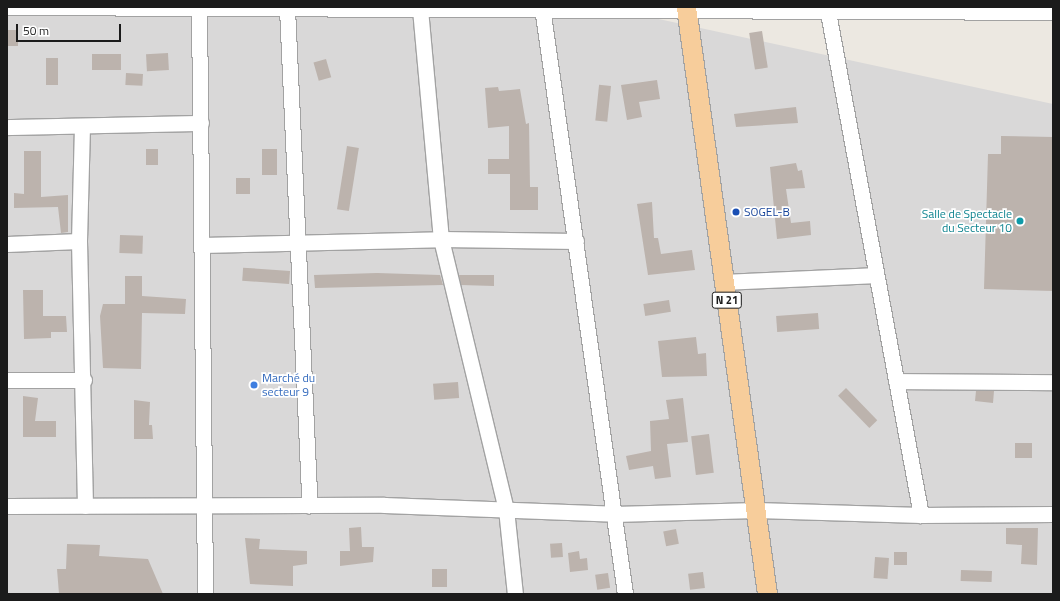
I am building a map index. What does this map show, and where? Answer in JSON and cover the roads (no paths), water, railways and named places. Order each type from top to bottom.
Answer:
[{"type":"main road","name":"N 21","points":[[686,9],[767,594]]},
{"type":"street","points":[[7,7],[827,9],[1053,12]]},
{"type":"street","points":[[199,8],[206,505],[205,594]]},
{"type":"street","points":[[287,8],[310,505]]},
{"type":"street","points":[[542,8],[625,594]]},
{"type":"street","points":[[420,9],[441,239],[506,509],[516,594]]},
{"type":"street","points":[[827,9],[921,515]]},
{"type":"street","points":[[7,127],[201,123]]},
{"type":"street","points":[[82,126],[80,241],[84,380],[85,506]]},
{"type":"street","points":[[202,245],[441,239],[576,241]]},
{"type":"street","points":[[7,244],[80,241]]},
{"type":"street","points":[[724,282],[876,276]]},
{"type":"street","points":[[7,380],[84,380]]},
{"type":"street","points":[[896,381],[1053,382]]},
{"type":"street","points":[[7,506],[310,505],[506,509],[614,514],[756,510],[921,515],[1053,514]]},
{"type":"place","name":"SOGEL-B","points":[[736,212]]},
{"type":"place","name":"Salle de Spectacle du Secteur 10","points":[[1020,221]]},
{"type":"place","name":"Marché du secteur 9","points":[[254,385]]}]
